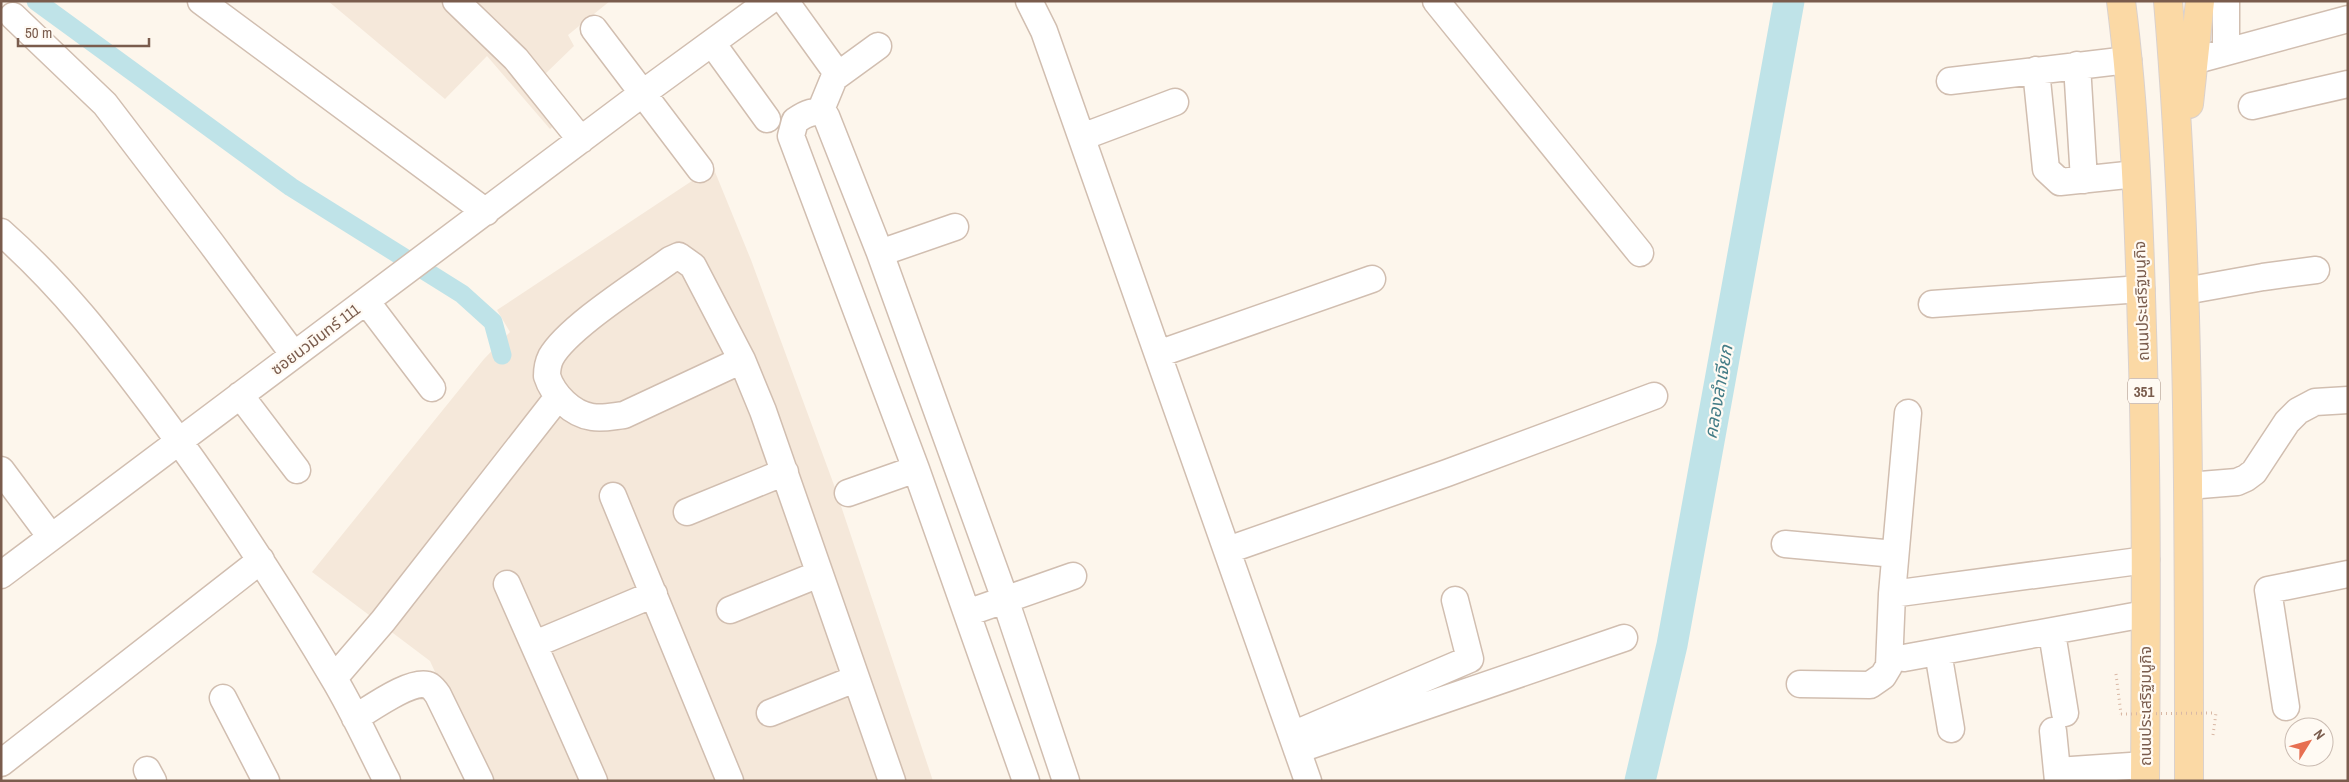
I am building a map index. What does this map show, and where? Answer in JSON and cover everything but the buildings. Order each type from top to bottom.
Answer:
[{"type":"main road","name":"ถนนประเสริฐมนูกิจ","points":[[2121,1],[2128,60],[2136,174],[2141,289],[2146,560],[2145,773]]},
{"type":"main road","points":[[2168,1],[2185,291],[2189,781]]},
{"type":"main road","points":[[2180,185],[2200,1]]},
{"type":"street","points":[[456,1],[516,59],[581,140]]},
{"type":"street","points":[[1028,1],[1044,31],[1308,781]]},
{"type":"street","points":[[1436,1],[1640,253]]},
{"type":"street","points":[[2226,1],[2226,52]]},
{"type":"street","points":[[772,2],[834,69]]},
{"type":"street","name":"ซอยนวมินทร์ 111","points":[[1,575],[643,93],[772,2]]},
{"type":"street","points":[[208,3],[486,212]]},
{"type":"street","points":[[13,16],[105,104],[206,235],[294,355]]},
{"type":"street","points":[[2193,61],[2348,19]]},
{"type":"street","points":[[594,29],[700,169]]},
{"type":"street","points":[[712,43],[767,119]]},
{"type":"street","points":[[820,112],[834,78],[878,46]]},
{"type":"street","points":[[1950,81],[2128,60]]},
{"type":"street","points":[[2077,65],[2084,180]]},
{"type":"street","points":[[2036,70],[2046,169],[2060,182],[2136,174]]},
{"type":"street","points":[[2252,106],[2348,84]]},
{"type":"street","points":[[1082,138],[1175,102]]},
{"type":"street","points":[[1026,781],[916,469],[791,136],[795,121],[802,116],[820,112],[829,121],[880,253],[1006,599],[1066,781]]},
{"type":"street","points":[[880,253],[955,227]]},
{"type":"street","points":[[1,232],[29,256],[71,300],[180,442],[261,560],[334,678],[387,781]]},
{"type":"street","points":[[742,360],[624,415],[590,417],[574,410],[558,397],[547,376],[551,358],[560,346],[595,315],[670,260],[679,256],[693,266],[700,275],[742,360],[785,472],[855,679],[892,781]]},
{"type":"street","points":[[2185,291],[2316,270]]},
{"type":"street","points":[[1158,354],[1372,279]]},
{"type":"street","points":[[1932,304],[2141,289]]},
{"type":"street","points":[[366,301],[432,388]]},
{"type":"street","points":[[240,395],[297,470]]},
{"type":"street","points":[[1228,550],[1654,396]]},
{"type":"street","points":[[334,678],[383,621],[558,397]]},
{"type":"street","points":[[2188,486],[2237,482],[2246,478],[2254,472],[2287,422],[2298,411],[2315,402],[2348,400]]},
{"type":"street","points":[[1800,684],[1870,685],[1883,676],[1889,666],[1892,594],[1908,412]]},
{"type":"street","points":[[848,493],[916,469]]},
{"type":"street","points":[[1,470],[51,537]]},
{"type":"street","points":[[687,512],[785,472]]},
{"type":"street","points":[[613,496],[730,781]]},
{"type":"street","points":[[1785,544],[1895,554]]},
{"type":"street","points":[[1,763],[261,560]]},
{"type":"street","points":[[1892,594],[2146,560]]},
{"type":"street","points":[[730,610],[819,574]]},
{"type":"street","points":[[2286,708],[2268,590],[2348,574]]},
{"type":"street","points":[[967,613],[1073,576]]},
{"type":"street","points":[[507,584],[594,781]]},
{"type":"street","points":[[535,644],[654,594]]},
{"type":"street","points":[[1294,743],[1470,659],[1455,600]]},
{"type":"street","points":[[1904,658],[2145,614]]},
{"type":"street","points":[[2052,632],[2059,722],[2058,776],[2145,773]]},
{"type":"street","points":[[1294,743],[1624,638]]},
{"type":"street","points":[[1938,652],[1951,729]]},
{"type":"street","points":[[770,713],[855,679]]},
{"type":"street","points":[[354,718],[407,688],[419,684],[430,686],[438,695],[480,781]]},
{"type":"street","points":[[223,698],[266,781]]},
{"type":"path","points":[[2116,674],[2121,714],[2216,713]]},
{"type":"shaded area","points":[[328,1],[610,1],[568,35],[574,46],[543,76],[569,111],[550,129],[487,56],[445,99]]},
{"type":"shaded area","points":[[713,167],[751,260],[834,485],[933,781],[485,781],[430,661],[312,572],[484,359],[510,332],[497,310]]},
{"type":"waterway","points":[[36,1],[291,187],[462,294],[493,322],[502,355]]},
{"type":"waterway","name":"คลองลำเจียก","points":[[1640,781],[1672,645],[1789,1]]}]
